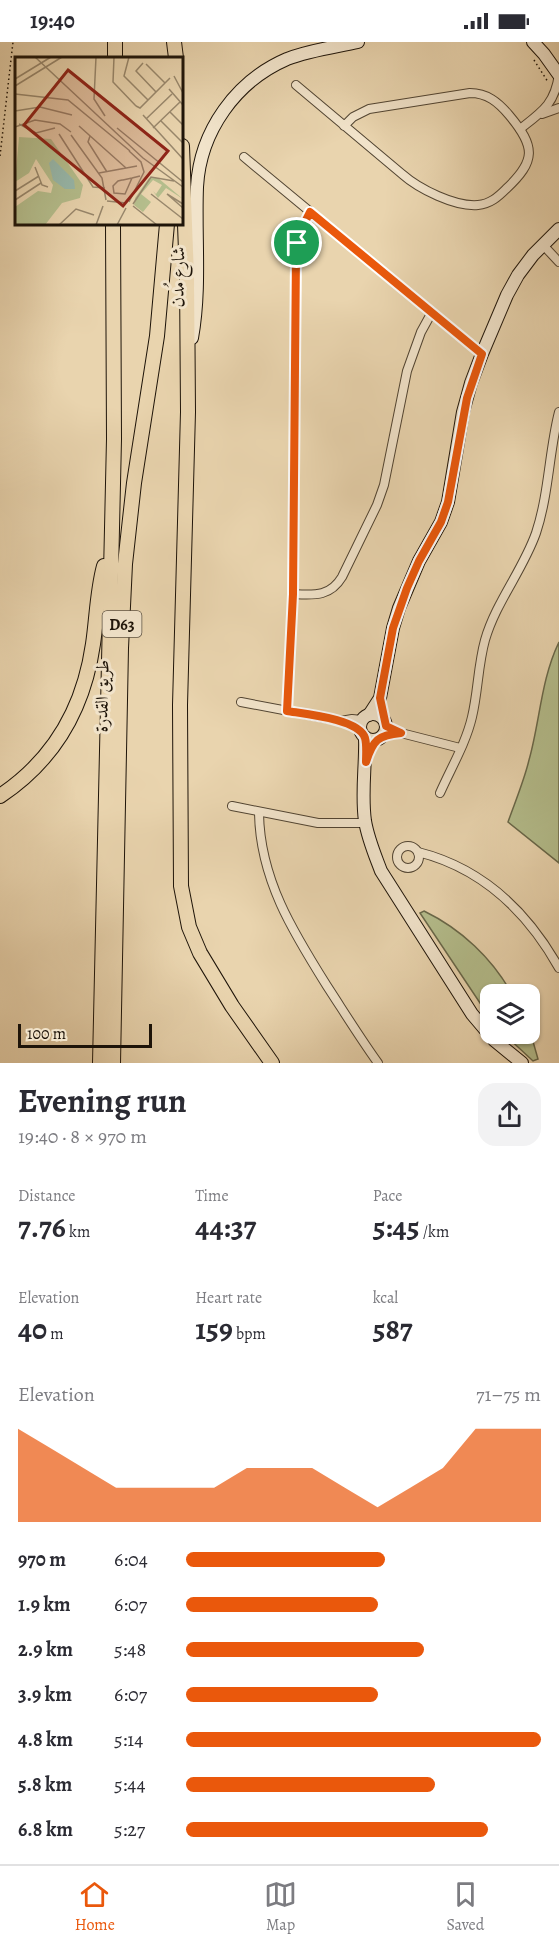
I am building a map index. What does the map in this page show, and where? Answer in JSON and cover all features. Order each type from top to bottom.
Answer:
[{"type":"main road","points":[[169,42],[170,57]]},
{"type":"main road","points":[[174,42],[176,57]]},
{"type":"main road","points":[[183,181],[188,354],[188,459],[180,705],[181,886],[189,927],[200,953],[232,1006],[272,1063]]},
{"type":"main road","name":"طريق القدرة","points":[[113,225],[114,439],[110,547],[108,1026],[113,1063]]},
{"type":"main road","name":"طريق القدرة","points":[[100,1063],[108,1026],[125,564],[134,483],[158,336],[167,225]]},
{"type":"main road","points":[[0,796],[19,782],[45,757],[56,744],[73,712],[90,661],[99,590],[110,547]]},
{"type":"street","name":"شارع مُدن","points":[[188,354],[196,300],[198,179],[202,155],[216,122],[246,85],[276,64],[309,52],[358,42]]},
{"type":"street","points":[[519,129],[551,102],[558,73],[544,54],[531,47]]},
{"type":"street","points":[[296,85],[344,126],[418,187],[436,196],[474,205],[488,203],[524,171],[529,153],[527,144],[509,115],[494,100],[475,93],[369,109],[358,114],[344,126]]},
{"type":"street","points":[[536,117],[559,108]]},
{"type":"street","points":[[244,157],[482,354]]},
{"type":"street","points":[[287,711],[293,594],[296,254],[300,232],[310,212]]},
{"type":"street","points":[[522,1063],[494,1040],[472,1014],[381,870],[371,846],[366,823],[363,782],[399,608],[419,561],[441,522],[448,502],[465,405],[482,354],[513,285],[533,255],[559,229]]},
{"type":"street","points":[[543,245],[559,262]]},
{"type":"street","points":[[293,594],[323,594],[337,585],[342,577],[377,505],[384,485],[407,371],[421,332],[432,312]]},
{"type":"street","points":[[440,793],[472,718],[483,651],[493,619],[527,556],[536,532],[543,508],[559,412]]},
{"type":"street","points":[[241,702],[341,721],[352,719],[373,728],[460,748]]},
{"type":"street","points":[[232,806],[318,823],[366,823]]},
{"type":"street","points":[[259,813],[259,833],[265,862],[284,914],[378,1063]]},
{"type":"street","points":[[418,852],[471,872],[502,895],[528,922],[559,968]]},
{"type":"path","points":[[0,156],[13,42]]},
{"type":"path","points":[[531,47],[555,93]]},
{"type":"green space","points":[[559,642],[559,863],[508,822],[527,768],[544,685]]},
{"type":"green space","points":[[424,911],[451,926],[485,957],[506,984],[480,984],[480,1003],[420,913]]},
{"type":"green space","points":[[515,1044],[534,1044],[538,1059],[533,1061]]},
{"type":"route","points":[[310,212],[482,354],[467,398],[448,502],[441,522],[407,588],[393,628],[380,698],[386,726],[401,733],[384,735],[375,740],[366,762],[365,737],[361,730],[341,721],[287,711],[293,594],[297,243],[304,221],[310,212]]}]
